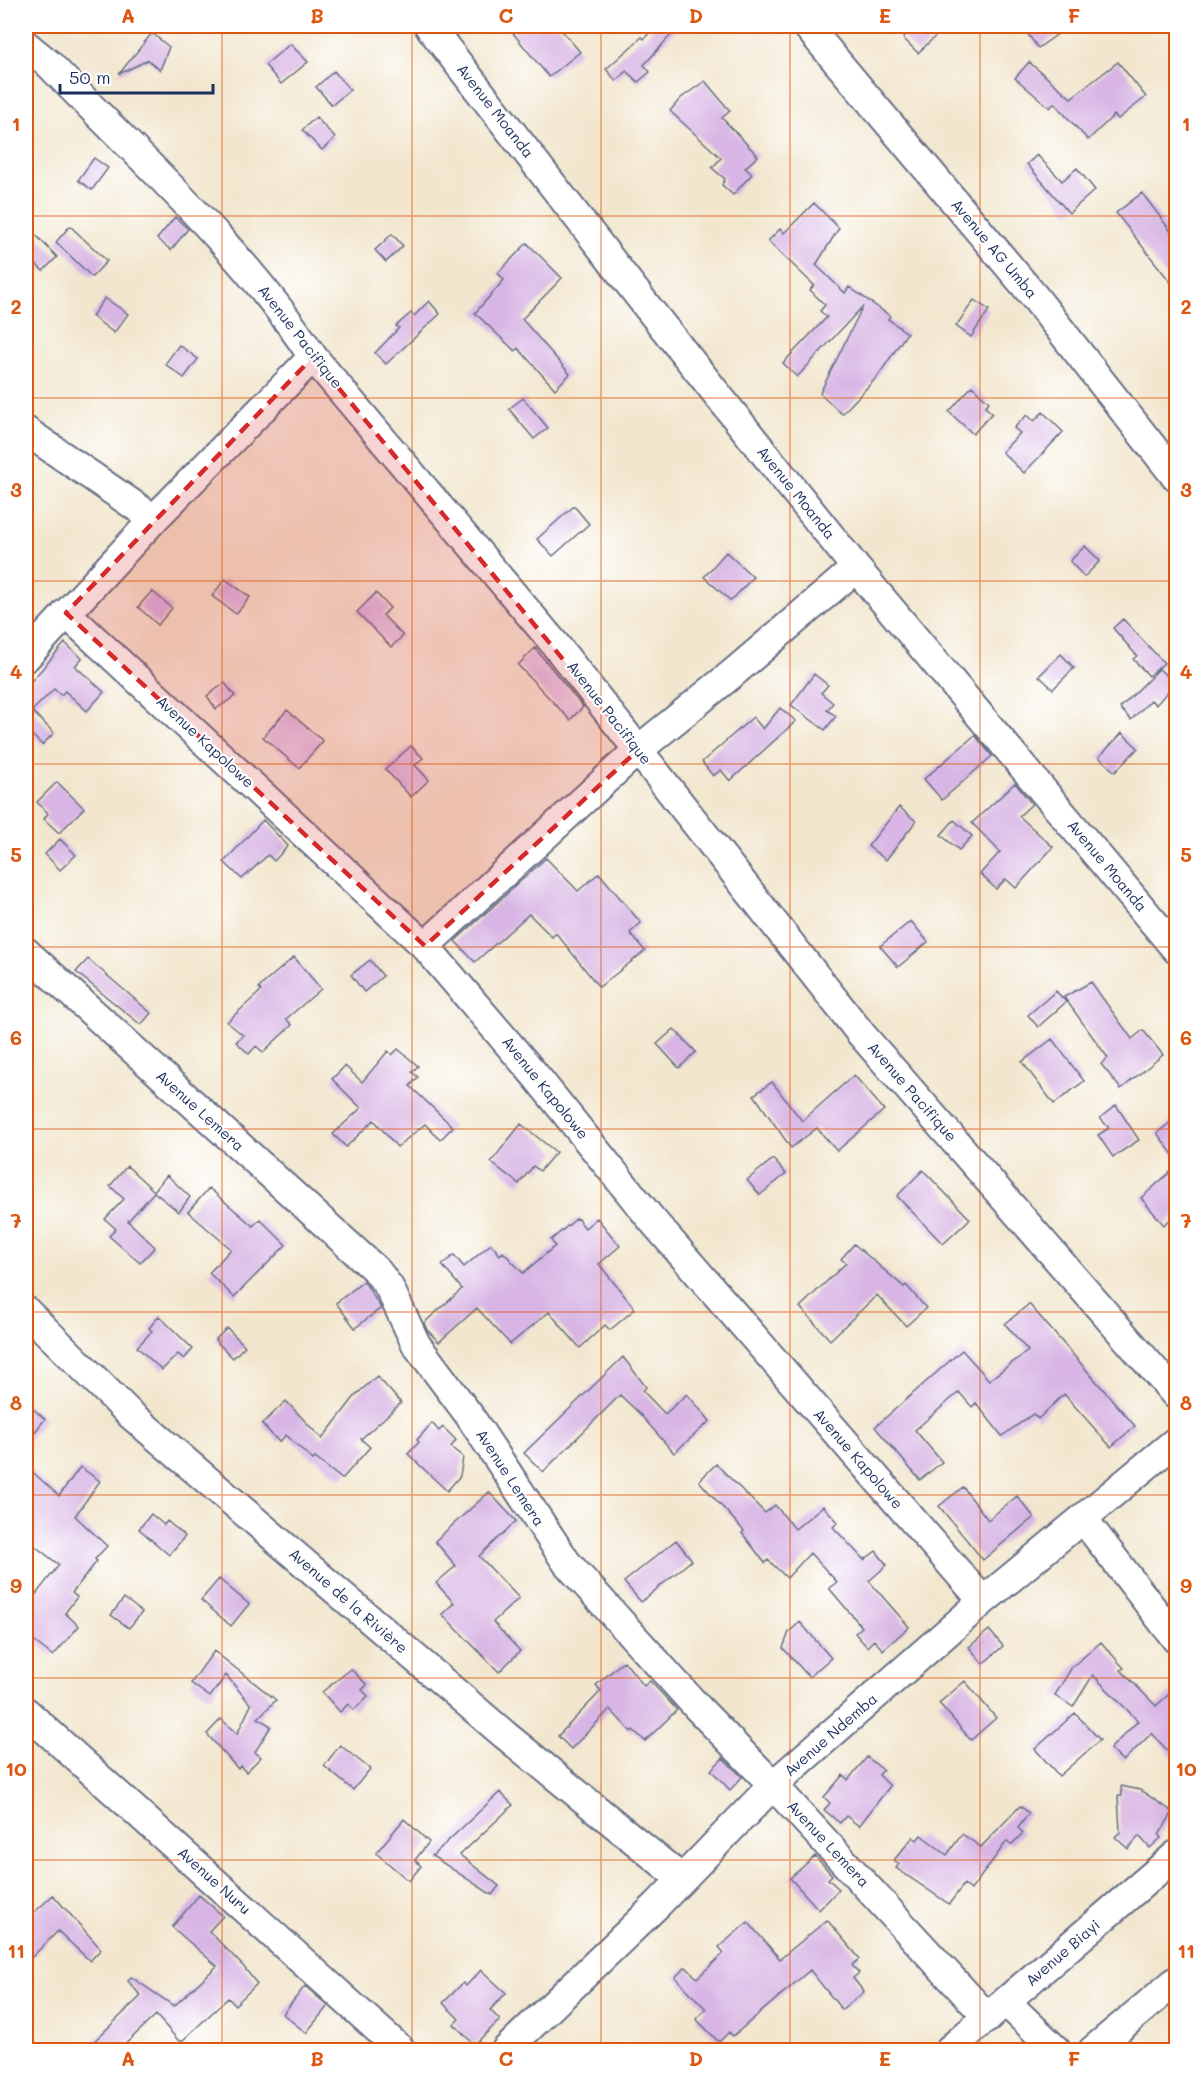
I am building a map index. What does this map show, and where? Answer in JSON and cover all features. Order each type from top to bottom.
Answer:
[{"type":"street","name":"Avenue Moanda","points":[[429,26],[649,309],[856,568],[1176,949]]},
{"type":"street","name":"Avenue AG Umba","points":[[807,26],[1033,295],[1176,477]]},
{"type":"street","name":"Avenue Pacifique","points":[[26,45],[49,64],[202,217],[287,318],[313,357],[502,579],[862,1035],[1176,1395]]},
{"type":"street","points":[[26,657],[154,519],[313,357]]},
{"type":"street","points":[[26,431],[154,519]]},
{"type":"street","points":[[425,946],[638,750],[732,674],[856,568]]},
{"type":"street","name":"Avenue Kapolowe","points":[[66,613],[425,946],[535,1075],[652,1220],[983,1601]]},
{"type":"street","name":"Avenue Lemera","points":[[26,952],[377,1271],[389,1287],[416,1344],[469,1415],[567,1563],[698,1708],[997,2010],[1056,2050]]},
{"type":"street","name":"Avenue de la Rivière","points":[[26,1311],[130,1414],[505,1735],[682,1879]]},
{"type":"street","name":"Avenue Ndemba","points":[[506,2050],[682,1879],[773,1785],[983,1601],[1084,1520],[1176,1441]]},
{"type":"street","points":[[1084,1520],[1176,1639]]},
{"type":"street","name":"Avenue Nuru","points":[[26,1712],[401,2050]]},
{"type":"street","name":"Avenue Biayi","points":[[949,2050],[1176,1855]]},
{"type":"street","points":[[1093,2050],[1176,1981]]},
{"type":"highlighted area","points":[[313,357],[638,750],[425,946],[66,613]]},
{"type":"building","points":[[507,26],[558,26],[580,52],[549,77]]},
{"type":"building","points":[[655,26],[679,26],[644,65],[650,72],[638,82],[626,71],[616,81],[606,69],[642,37],[644,39]]},
{"type":"building","points":[[915,26],[946,26],[918,53],[903,38]]},
{"type":"building","points":[[1022,26],[1069,26],[1038,48]]},
{"type":"building","points":[[152,33],[169,47],[160,70],[148,60],[119,74]]},
{"type":"building","points":[[290,44],[308,62],[281,84],[265,65]]},
{"type":"building","points":[[1029,62],[1071,98],[1118,62],[1146,97],[1118,119],[1114,115],[1088,140],[1054,103],[1050,108],[1015,78]]},
{"type":"building","points":[[334,71],[350,90],[332,105],[316,87]]},
{"type":"building","points":[[705,81],[730,111],[722,118],[758,156],[745,168],[752,174],[733,195],[722,185],[725,179],[712,168],[721,158],[670,111],[681,98]]},
{"type":"building","points":[[316,117],[335,138],[322,150],[302,130]]},
{"type":"building","points":[[1037,155],[1062,181],[1077,168],[1095,190],[1069,213],[1027,164]]},
{"type":"building","points":[[94,158],[108,168],[92,190],[78,180]]},
{"type":"building","points":[[1142,193],[1176,238],[1176,289],[1116,213]]},
{"type":"building","points":[[814,203],[839,228],[816,265],[845,293],[849,287],[890,316],[888,319],[907,333],[878,376],[842,414],[820,393],[863,306],[797,377],[783,363],[827,317],[820,311],[825,305],[810,290],[814,285],[768,241],[780,229],[784,233]]},
{"type":"building","points":[[175,217],[188,229],[171,250],[157,239]]},
{"type":"building","points":[[26,225],[57,257],[43,271],[34,262],[26,271]]},
{"type":"building","points":[[70,226],[107,261],[92,277],[56,242]]},
{"type":"building","points":[[392,234],[403,246],[386,262],[375,250]]},
{"type":"building","points":[[527,243],[562,278],[522,319],[570,374],[555,389],[518,348],[515,351],[475,313],[504,280],[498,273]]},
{"type":"building","points":[[105,298],[128,314],[114,333],[92,316]]},
{"type":"building","points":[[974,300],[989,310],[971,337],[956,326]]},
{"type":"building","points":[[429,301],[440,314],[386,364],[375,353],[399,328],[396,326],[411,313],[414,316]]},
{"type":"building","points":[[179,345],[198,359],[184,378],[165,364]]},
{"type":"building","points":[[972,386],[989,402],[985,407],[992,413],[973,434],[949,412]]},
{"type":"building","points":[[523,398],[548,428],[534,439],[509,409]]},
{"type":"building","points":[[1043,412],[1063,432],[1024,473],[1002,452],[1020,433],[1014,428],[1027,415],[1034,421]]},
{"type":"building","points":[[574,506],[589,524],[553,556],[537,539]]},
{"type":"building","points":[[1085,546],[1100,561],[1084,577],[1070,561]]},
{"type":"building","points":[[726,552],[753,577],[731,601],[704,577]]},
{"type":"building","points":[[225,579],[250,597],[236,614],[212,596]]},
{"type":"building","points":[[152,591],[172,608],[158,625],[138,607]]},
{"type":"building","points":[[376,593],[390,608],[383,615],[403,636],[391,647],[357,612]]},
{"type":"building","points":[[1123,619],[1164,663],[1149,676],[1133,659],[1137,656],[1113,628]]},
{"type":"building","points":[[65,643],[82,658],[75,666],[104,692],[87,711],[65,691],[61,695],[54,689],[32,711],[54,733],[42,745],[26,729],[26,687]]},
{"type":"building","points":[[535,648],[583,707],[570,720],[518,665]]},
{"type":"building","points":[[1061,654],[1074,668],[1053,689],[1039,676]]},
{"type":"building","points":[[1159,669],[1175,683],[1156,705],[1151,700],[1131,720],[1120,708]]},
{"type":"building","points":[[814,674],[828,685],[821,693],[833,703],[827,710],[836,716],[825,730],[791,705]]},
{"type":"building","points":[[225,683],[235,696],[216,709],[207,696]]},
{"type":"building","points":[[780,708],[796,721],[730,781],[721,770],[713,776],[702,762],[753,717],[763,729]]},
{"type":"building","points":[[287,710],[323,741],[299,768],[263,737]]},
{"type":"building","points":[[1122,733],[1138,748],[1115,772],[1099,757]]},
{"type":"building","points":[[975,735],[992,756],[942,800],[924,779]]},
{"type":"building","points":[[411,746],[423,758],[415,765],[429,780],[411,797],[385,769]]},
{"type":"building","points":[[57,782],[84,808],[59,833],[44,819],[48,813],[37,802]]},
{"type":"building","points":[[1015,783],[1032,804],[1019,816],[1053,847],[1016,888],[1006,879],[996,889],[980,874],[1000,852],[972,823]]},
{"type":"building","points":[[899,807],[916,821],[886,860],[868,846]]},
{"type":"building","points":[[263,820],[288,846],[274,861],[268,855],[242,879],[224,862]]},
{"type":"building","points":[[954,820],[972,836],[959,850],[941,835]]},
{"type":"building","points":[[60,839],[76,855],[60,870],[45,854]]},
{"type":"building","points":[[546,858],[578,891],[599,873],[641,923],[630,933],[645,951],[599,987],[556,933],[552,937],[529,914],[475,962],[455,941]]},
{"type":"building","points":[[911,921],[928,942],[898,967],[880,946]]},
{"type":"building","points":[[294,957],[321,989],[286,1019],[292,1025],[263,1052],[256,1046],[249,1054],[236,1042],[243,1035],[227,1022],[261,991],[259,988],[264,983]]},
{"type":"building","points":[[88,959],[151,1013],[141,1025],[76,972]]},
{"type":"building","points":[[370,960],[383,976],[364,992],[351,975]]},
{"type":"building","points":[[1091,982],[1132,1039],[1143,1030],[1163,1055],[1121,1089],[1101,1064],[1108,1058],[1064,997]]},
{"type":"building","points":[[1056,991],[1066,1002],[1038,1027],[1028,1015]]},
{"type":"building","points":[[674,1029],[696,1052],[679,1068],[657,1044]]},
{"type":"building","points":[[1052,1039],[1084,1081],[1054,1104],[1022,1062]]},
{"type":"building","points":[[398,1049],[418,1066],[412,1072],[418,1077],[410,1086],[453,1127],[440,1140],[425,1124],[397,1147],[374,1120],[346,1147],[333,1134],[361,1108],[332,1079],[345,1066],[362,1082],[388,1051],[392,1055]]},
{"type":"building","points":[[854,1075],[884,1110],[837,1151],[817,1128],[791,1148],[754,1095],[772,1082],[802,1121]]},
{"type":"building","points":[[1116,1105],[1139,1140],[1113,1157],[1098,1135],[1109,1128],[1100,1118]]},
{"type":"building","points":[[1176,1118],[1176,1159],[1157,1133]]},
{"type":"building","points":[[521,1124],[556,1152],[540,1171],[533,1166],[519,1184],[491,1162]]},
{"type":"building","points":[[773,1159],[786,1174],[760,1195],[747,1180]]},
{"type":"building","points":[[127,1166],[154,1191],[167,1175],[190,1197],[179,1212],[154,1192],[128,1221],[155,1247],[140,1263],[109,1236],[116,1229],[105,1219],[124,1199],[110,1186]]},
{"type":"building","points":[[1176,1167],[1176,1214],[1164,1225],[1141,1198]]},
{"type":"building","points":[[923,1170],[970,1219],[943,1244],[897,1196]]},
{"type":"building","points":[[209,1188],[253,1226],[260,1219],[286,1245],[234,1297],[209,1273],[231,1249],[188,1212]]},
{"type":"building","points":[[577,1218],[585,1228],[597,1218],[620,1246],[599,1264],[635,1309],[610,1330],[605,1325],[580,1348],[549,1312],[510,1344],[477,1308],[439,1342],[427,1330],[424,1323],[462,1289],[442,1265],[454,1255],[464,1267],[491,1244],[500,1255],[503,1252],[523,1273],[555,1246],[551,1240]]},
{"type":"building","points":[[854,1244],[904,1287],[906,1285],[926,1308],[906,1326],[877,1295],[830,1340],[800,1307],[846,1263],[841,1259]]},
{"type":"building","points":[[364,1281],[381,1308],[355,1328],[336,1303]]},
{"type":"building","points":[[1029,1304],[1135,1426],[1111,1447],[1064,1394],[1038,1419],[1033,1414],[1002,1436],[976,1403],[972,1407],[959,1392],[915,1430],[942,1462],[920,1480],[875,1427],[962,1350],[989,1380],[1028,1351],[1005,1324]]},
{"type":"building","points":[[159,1316],[193,1349],[184,1359],[178,1354],[162,1370],[137,1347],[152,1331],[149,1328]]},
{"type":"building","points":[[227,1328],[245,1346],[233,1358],[215,1340]]},
{"type":"building","points":[[623,1357],[646,1387],[643,1391],[665,1414],[687,1394],[710,1421],[674,1453],[620,1395],[543,1472],[524,1453]]},
{"type":"building","points":[[377,1376],[401,1403],[361,1439],[370,1447],[342,1479],[315,1458],[313,1460],[286,1435],[279,1442],[262,1424],[286,1401],[322,1439],[356,1395]]},
{"type":"building","points":[[26,1403],[45,1419],[26,1443]]},
{"type":"building","points":[[432,1423],[439,1431],[443,1427],[456,1440],[451,1447],[463,1457],[460,1476],[447,1491],[408,1454]]},
{"type":"building","points":[[716,1464],[765,1513],[775,1505],[795,1529],[823,1506],[838,1522],[833,1527],[864,1560],[876,1551],[887,1565],[869,1581],[909,1627],[883,1650],[874,1640],[867,1647],[855,1633],[862,1627],[829,1588],[837,1582],[810,1553],[787,1578],[768,1560],[765,1563],[742,1533],[744,1531],[699,1481]]},
{"type":"building","points":[[26,1466],[59,1496],[80,1467],[100,1481],[75,1516],[107,1546],[95,1559],[97,1561],[72,1593],[77,1597],[65,1613],[79,1626],[53,1656],[26,1635],[26,1607],[59,1565],[26,1539]]},
{"type":"building","points":[[963,1487],[988,1520],[1017,1496],[1034,1517],[983,1560],[939,1506]]},
{"type":"building","points":[[489,1492],[516,1521],[479,1556],[519,1598],[493,1622],[520,1651],[499,1672],[442,1614],[454,1603],[436,1583],[456,1566],[435,1541]]},
{"type":"building","points":[[151,1514],[164,1525],[167,1521],[185,1536],[169,1555],[139,1529]]},
{"type":"building","points":[[676,1540],[692,1560],[641,1602],[624,1582]]},
{"type":"building","points":[[219,1579],[249,1604],[231,1626],[201,1600]]},
{"type":"building","points":[[124,1598],[142,1612],[129,1628],[111,1615]]},
{"type":"building","points":[[800,1622],[831,1658],[809,1677],[783,1648],[789,1632]]},
{"type":"building","points":[[989,1630],[1003,1646],[983,1664],[969,1647]]},
{"type":"building","points":[[1101,1642],[1124,1668],[1121,1670],[1156,1706],[1176,1688],[1176,1761],[1152,1733],[1123,1761],[1110,1749],[1138,1721],[1093,1675],[1073,1707],[1055,1695],[1072,1667]]},
{"type":"building","points":[[214,1651],[276,1700],[258,1718],[271,1726],[255,1752],[261,1757],[246,1772],[240,1766],[238,1769],[207,1734],[221,1719],[237,1734],[251,1705],[226,1675],[210,1697],[191,1683]]},
{"type":"building","points":[[624,1661],[644,1686],[650,1681],[677,1710],[645,1741],[633,1730],[631,1732],[610,1709],[571,1749],[558,1736],[601,1691],[596,1685]]},
{"type":"building","points":[[351,1669],[367,1685],[362,1690],[368,1696],[354,1710],[348,1704],[340,1712],[322,1692]]},
{"type":"building","points":[[965,1681],[996,1718],[971,1740],[939,1703]]},
{"type":"building","points":[[1075,1713],[1100,1740],[1059,1776],[1035,1749]]},
{"type":"building","points":[[340,1745],[370,1769],[353,1790],[324,1766]]},
{"type":"building","points":[[867,1757],[883,1770],[879,1775],[890,1786],[859,1826],[846,1816],[840,1823],[824,1810],[830,1803],[824,1797],[843,1775],[848,1780]]},
{"type":"building","points":[[723,1758],[742,1777],[730,1790],[711,1770]]},
{"type":"building","points":[[1121,1786],[1140,1790],[1173,1812],[1159,1835],[1161,1838],[1150,1848],[1139,1836],[1128,1849],[1115,1837],[1120,1832],[1118,1796],[1122,1796]]},
{"type":"building","points":[[500,1792],[513,1805],[460,1855],[499,1886],[492,1895],[432,1856]]},
{"type":"building","points":[[1020,1806],[1029,1813],[1018,1828],[1023,1833],[1011,1845],[1007,1841],[971,1890],[964,1884],[949,1904],[896,1868],[899,1864],[894,1860],[913,1837],[917,1840],[921,1835],[947,1855],[962,1834],[981,1847]]},
{"type":"building","points":[[404,1819],[429,1842],[415,1860],[421,1866],[409,1881],[376,1853]]},
{"type":"building","points":[[815,1856],[832,1875],[828,1879],[839,1889],[819,1910],[790,1878]]},
{"type":"building","points":[[53,1895],[101,1949],[90,1961],[58,1931],[26,1963],[26,1920]]},
{"type":"building","points":[[199,1895],[223,1916],[209,1931],[257,1984],[235,2005],[228,1998],[182,2041],[178,2040],[156,2015],[119,2050],[85,2050],[141,1996],[128,1981],[131,1977],[174,2006],[217,1966],[172,1927]]},
{"type":"building","points":[[827,1920],[860,1959],[852,1965],[859,1973],[853,1978],[864,1992],[842,2010],[810,1970],[733,2036],[729,2032],[719,2042],[696,2019],[706,2009],[675,1977],[686,1967],[697,1978],[724,1953],[719,1947],[748,1922],[780,1959]]},
{"type":"building","points":[[481,1970],[506,1993],[490,2010],[500,2020],[474,2045],[454,2024],[459,2019],[443,2003],[463,1983],[466,1986]]},
{"type":"building","points":[[305,1986],[328,2006],[306,2033],[283,2014]]}]
